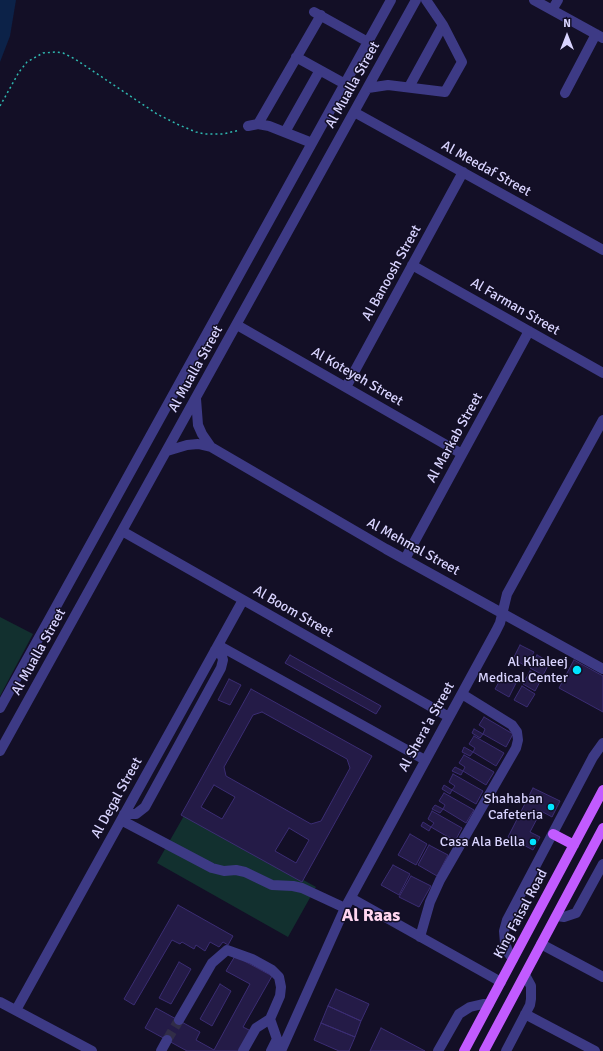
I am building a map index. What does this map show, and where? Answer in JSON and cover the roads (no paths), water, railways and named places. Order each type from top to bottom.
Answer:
[{"type":"main road","name":"King Faisal Road","points":[[464,1051],[603,790]]},
{"type":"main road","points":[[484,1051],[603,828]]},
{"type":"main road","points":[[553,834],[574,845]]},
{"type":"street","name":"Al Mualla Street","points":[[0,708],[391,0]]},
{"type":"street","name":"Al Mualla Street","points":[[0,751],[416,0]]},
{"type":"street","points":[[368,88],[388,85],[445,92],[462,62],[443,26],[426,0]]},
{"type":"street","points":[[534,0],[600,36],[566,93]]},
{"type":"street","points":[[552,10],[558,0]]},
{"type":"street","points":[[312,143],[269,126],[253,125],[296,57],[317,14],[368,42]]},
{"type":"street","points":[[409,87],[443,26]]},
{"type":"street","points":[[296,57],[345,84]]},
{"type":"street","points":[[285,132],[320,70]]},
{"type":"street","name":"Al Meedaf Street","points":[[354,112],[603,250]]},
{"type":"street","name":"Al Banoosh Street","points":[[346,387],[463,172]]},
{"type":"street","name":"Al Farman Street","points":[[412,265],[603,373]]},
{"type":"street","name":"Al Koteyeh Street","points":[[237,324],[462,454]]},
{"type":"street","name":"Al Markab Street","points":[[405,559],[529,331]]},
{"type":"street","name":"Al Mehmal Street","points":[[196,399],[198,425],[211,447]]},
{"type":"street","name":"Al Shera'a Street","points":[[281,1051],[351,898],[496,631],[503,613],[507,594],[603,420]]},
{"type":"street","name":"Al Mehmal Street","points":[[166,451],[187,445],[198,444],[211,447],[405,559],[603,669]]},
{"type":"street","name":"Al Boom Street","points":[[122,531],[449,717]]},
{"type":"street","name":"Al Degal Street","points":[[16,1010],[243,600]]},
{"type":"street","points":[[122,817],[136,814],[143,810],[222,668],[222,656],[216,647]]},
{"type":"street","points":[[216,647],[425,760]]},
{"type":"street","points":[[420,938],[430,902],[440,880],[516,748],[518,740],[518,732],[512,725],[462,694]]},
{"type":"street","points":[[170,732],[182,739]]},
{"type":"street","points":[[513,959],[509,954],[505,943],[504,931],[506,926],[593,757],[603,743]]},
{"type":"street","points":[[122,817],[212,868],[224,871],[236,870],[245,872],[272,886],[292,886],[302,888],[346,908]]},
{"type":"street","points":[[557,916],[564,918],[576,913],[603,864]]},
{"type":"street","points":[[351,898],[501,982]]},
{"type":"street","points":[[541,944],[603,977]]},
{"type":"street","points":[[179,1020],[212,963],[227,950],[252,959],[272,970],[279,977],[281,987],[280,996],[270,1019],[256,1028],[243,1051]]},
{"type":"street","points":[[506,1051],[530,1005],[532,992],[525,975]]},
{"type":"street","points":[[0,1002],[92,1051]]},
{"type":"street","points":[[438,1051],[459,1014],[476,1005],[489,1004]]},
{"type":"street","points":[[525,1014],[595,1051]]},
{"type":"street","points":[[270,1019],[277,1039],[271,1051]]},
{"type":"street","points":[[256,1028],[277,1039]]},
{"type":"street","points":[[161,1051],[167,1040]]},
{"type":"water","points":[[0,0],[16,0],[10,36],[0,62]]},
{"type":"tunnel","points":[[167,1040],[179,1020]]},
{"type":"place","name":"Al Khaleej Medical Center","points":[[577,670]]},
{"type":"place","name":"Shahaban Cafeteria","points":[[551,807]]},
{"type":"place","name":"Casa Ala Bella","points":[[533,842]]},
{"type":"district","name":"Al Raas","points":[[371,916]]}]
